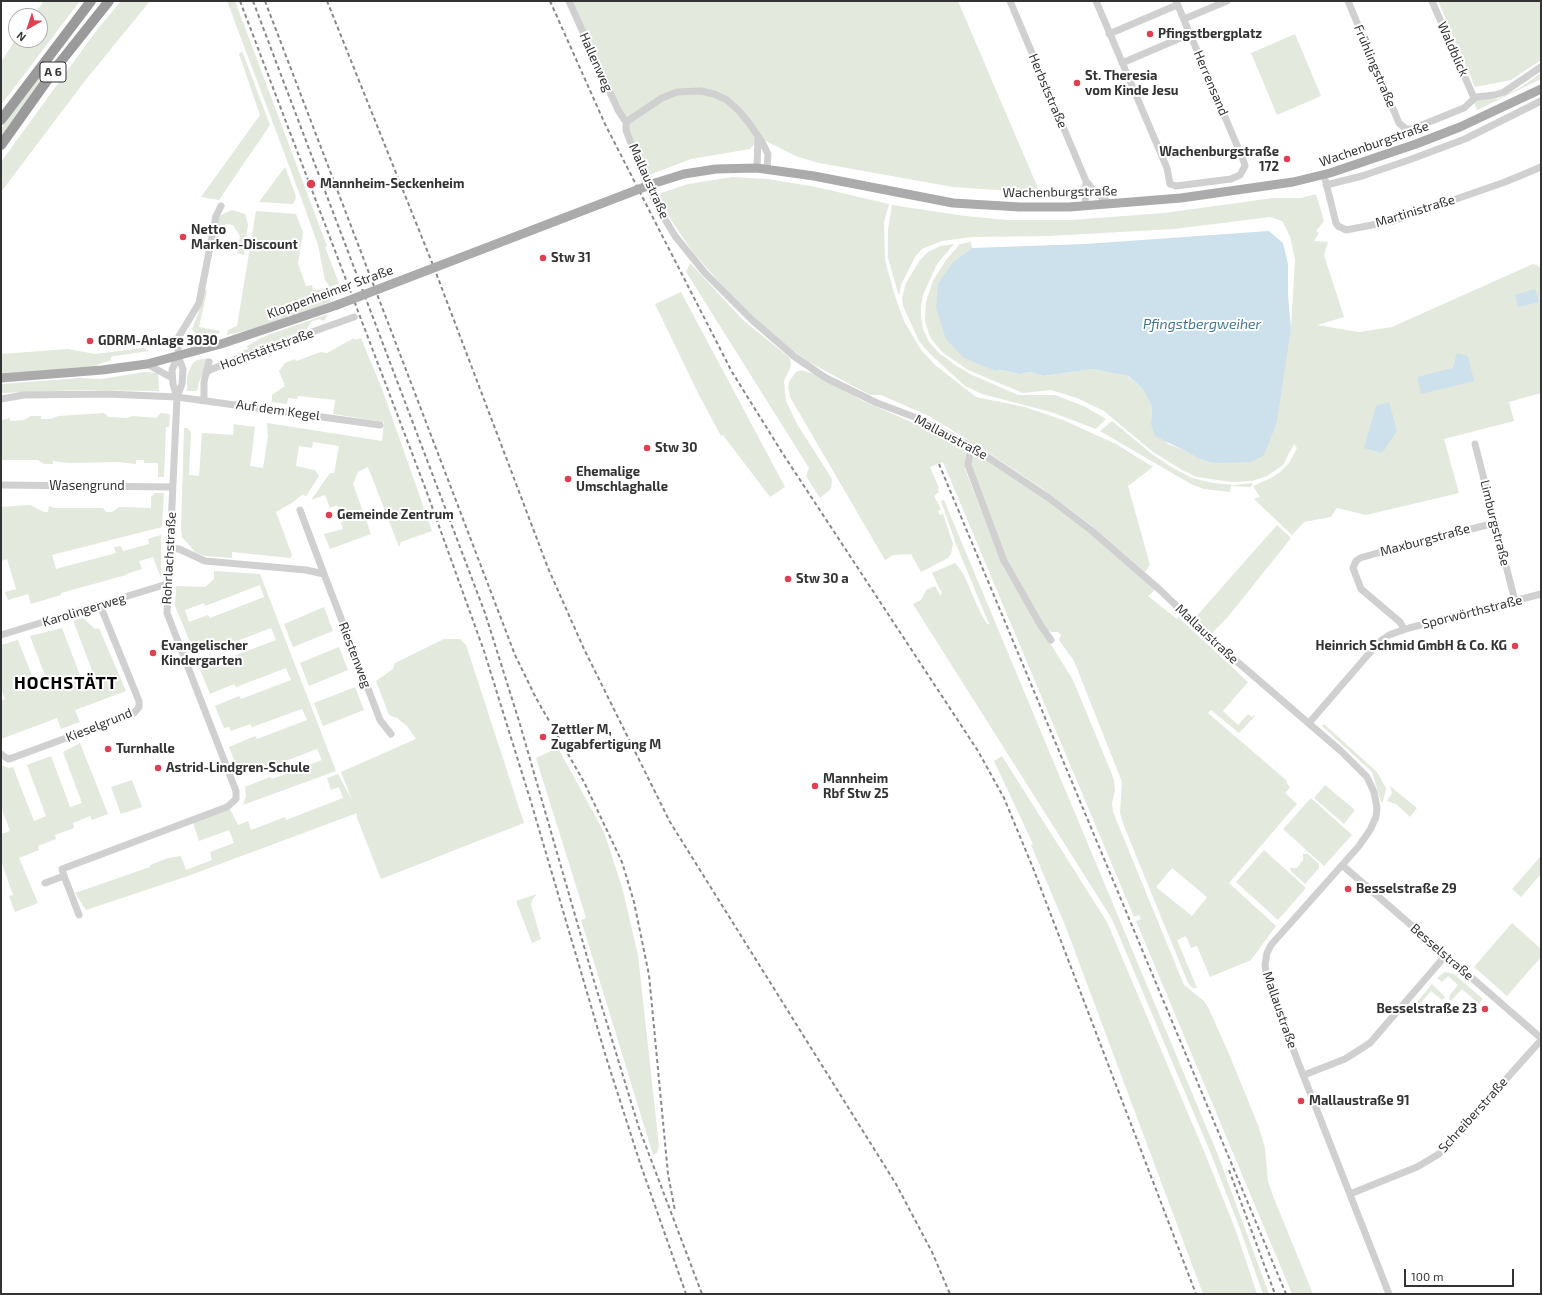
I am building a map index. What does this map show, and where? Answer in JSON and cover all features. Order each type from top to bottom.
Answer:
[{"type":"highway","name":"A 6","points":[[1,120],[90,1]]},
{"type":"highway","name":"A 6","points":[[1,145],[58,65],[109,1]]},
{"type":"main road","name":"Wachenburgstraße","points":[[655,183],[684,174],[716,169],[757,168],[814,176],[953,203],[1020,207],[1087,206],[1175,199],[1248,190],[1324,175],[1416,144],[1460,127],[1541,89]]},
{"type":"main road","name":"Kloppenheimer Straße","points":[[1,378],[87,372],[147,364],[221,344],[337,305],[655,183]]},
{"type":"street","name":"Hallenweg","points":[[569,1],[618,110],[626,122]]},
{"type":"street","points":[[1096,1],[1122,63],[1190,34]]},
{"type":"street","points":[[1184,19],[1227,1]]},
{"type":"street","name":"Frühlingstraße","points":[[1348,1],[1399,123],[1406,129]]},
{"type":"street","name":"Waldblick","points":[[1432,1],[1474,98]]},
{"type":"street","name":"Herbststraße","points":[[1013,2],[1086,181],[1094,191],[1110,204]]},
{"type":"street","points":[[1109,34],[1177,3]]},
{"type":"street","name":"Herrensand","points":[[1122,63],[1167,168],[1170,184],[1176,186],[1231,179],[1240,175],[1245,166],[1177,3]]},
{"type":"street","name":"Wachenburgstraße","points":[[1406,129],[1412,129],[1464,108],[1474,98],[1504,92],[1541,67]]},
{"type":"street","points":[[626,122],[662,98],[677,92],[701,91],[714,94],[727,100],[740,111],[768,154],[767,169]]},
{"type":"street","name":"Wachenburgstraße","points":[[1326,184],[1385,169],[1465,139],[1541,101]]},
{"type":"street","name":"Mallaustraße","points":[[626,122],[626,130],[646,181],[657,206],[675,236],[704,273],[740,309],[795,357],[826,378],[877,403],[917,418],[970,446],[1049,498],[1091,530],[1160,590],[1212,640],[1309,723],[1364,773],[1376,797],[1377,813],[1370,830],[1342,865],[1272,945],[1265,959],[1267,979],[1388,1294]]},
{"type":"street","points":[[1460,127],[1465,139]]},
{"type":"street","points":[[757,168],[758,137]]},
{"type":"street","name":"Martinistraße","points":[[1324,175],[1336,222],[1338,226],[1346,230],[1393,221],[1505,182],[1541,167]]},
{"type":"street","name":"Herbststraße","points":[[1086,181],[1087,206]]},
{"type":"street","points":[[1087,206],[1094,191]]},
{"type":"street","points":[[178,356],[178,338],[199,303],[216,216],[221,206]]},
{"type":"street","name":"Hochstättstraße","points":[[204,399],[204,382],[206,373],[224,364],[354,317]]},
{"type":"street","name":"Rohrlachstraße","points":[[177,397],[172,378],[172,370],[178,356]]},
{"type":"street","name":"Rohrlachstraße","points":[[45,883],[64,876],[62,869],[227,807],[236,799],[233,785],[167,613],[167,584],[171,548],[172,487],[177,397],[182,384],[183,369],[178,356]]},
{"type":"street","points":[[206,373],[209,362]]},
{"type":"street","points":[[147,364],[172,378]]},
{"type":"street","points":[[1,399],[24,395],[54,394],[108,394],[177,397]]},
{"type":"street","name":"Auf dem Kegel","points":[[177,397],[204,399],[380,425]]},
{"type":"street","name":"Limburgstraße","points":[[1475,444],[1515,601]]},
{"type":"street","points":[[970,446],[968,465],[1004,561],[1041,626],[1051,640]]},
{"type":"street","name":"Wasengrund","points":[[1,485],[172,487]]},
{"type":"street","name":"Riestenweg","points":[[300,510],[380,720],[391,734]]},
{"type":"street","name":"Maxburgstraße","points":[[1356,561],[1360,558],[1388,550],[1495,523]]},
{"type":"street","points":[[171,548],[179,549],[205,561],[306,570],[324,574]]},
{"type":"street","name":"Sporwörthstraße","points":[[1356,561],[1353,568],[1362,589],[1400,622],[1404,629]]},
{"type":"street","name":"Karolingerweg","points":[[1,635],[167,584]]},
{"type":"street","name":"Sporwörthstraße","points":[[1309,723],[1379,642],[1389,635],[1404,629],[1541,594]]},
{"type":"street","name":"Kieselgrund","points":[[1,754],[8,759],[12,758],[134,713],[139,707],[138,701],[100,605]]},
{"type":"street","name":"Besselstraße","points":[[1342,865],[1541,1039]]},
{"type":"street","points":[[64,876],[79,915]]},
{"type":"street","points":[[1304,1075],[1345,1059],[1370,1043],[1446,955]]},
{"type":"street","name":"Schreiberstraße","points":[[1350,1194],[1417,1167],[1439,1154],[1541,1039]]},
{"type":"shaded area","points":[[44,1],[80,1],[48,43],[48,8],[39,8]]},
{"type":"shaded area","points":[[121,1],[150,1],[84,82],[1,192],[1,162],[96,31]]},
{"type":"shaded area","points":[[227,1],[235,1],[327,246],[325,247],[339,283],[330,287],[325,280],[318,245],[300,195]]},
{"type":"shaded area","points":[[572,1],[958,1],[1040,193],[953,187],[819,163],[798,157],[760,138],[750,149],[691,159],[649,175],[641,164]]},
{"type":"shaded area","points":[[1438,1],[1541,1],[1541,60],[1511,80],[1475,87]]},
{"type":"shaded area","points":[[1295,34],[1321,96],[1277,115],[1251,53]]},
{"type":"shaded area","points":[[10,48],[44,48],[1,105],[1,62]]},
{"type":"shaded area","points":[[242,51],[270,125],[219,200],[201,197],[260,115],[239,54]]},
{"type":"shaded area","points":[[45,67],[49,70],[1,136],[1,129]]},
{"type":"shaded area","points":[[1541,73],[1541,79],[1477,110],[1474,103],[1479,99],[1498,99],[1521,87]]},
{"type":"shaded area","points":[[285,167],[295,193],[296,198],[293,204],[259,202]]},
{"type":"shaded area","points":[[733,177],[768,179],[816,187],[889,204],[884,222],[885,260],[894,293],[904,321],[921,350],[935,365],[976,397],[1025,407],[1063,420],[1116,444],[1153,467],[1128,486],[1150,565],[1145,572],[1091,525],[1043,489],[986,451],[929,416],[881,395],[870,395],[807,361],[750,314],[692,251],[673,223],[658,194],[688,184]]},
{"type":"shaded area","points":[[1316,194],[1324,221],[1316,231],[1319,233],[1314,241],[1328,242],[1324,255],[1344,317],[1317,325],[1359,332],[1392,327],[1533,264],[1539,266],[1541,270],[1541,393],[1509,402],[1514,421],[1444,439],[1459,493],[1366,515],[1337,508],[1331,517],[1304,522],[1292,535],[1254,499],[1260,497],[1253,486],[1273,477],[1289,463],[1297,448],[1294,444],[1283,465],[1267,476],[1252,481],[1231,482],[1197,477],[1184,471],[1153,452],[1104,411],[1077,398],[1051,390],[1023,393],[968,370],[942,352],[930,337],[925,321],[926,302],[933,281],[946,260],[960,244],[971,242],[972,248],[954,261],[983,365],[996,371],[1002,370],[1020,374],[1031,372],[1043,376],[1092,369],[1127,376],[1142,388],[1152,406],[1151,424],[1168,444],[1195,455],[1205,461],[1251,462],[1287,348],[1291,328],[1295,260],[1290,236],[1282,221],[1270,217],[1174,229],[1050,236],[972,237],[942,241],[922,249],[915,257],[901,285],[899,296],[888,258],[888,229],[892,205],[965,216],[1007,220],[1070,220],[1164,213],[1273,198],[1301,198]]},
{"type":"shaded area","points":[[232,210],[245,214],[248,224],[244,255],[237,253],[240,236],[233,225],[226,224],[220,229],[218,241],[214,243],[219,216]]},
{"type":"shaded area","points":[[256,211],[296,214],[303,232],[298,264],[306,286],[312,285],[313,290],[325,289],[326,293],[336,296],[330,299],[331,302],[249,330],[227,335],[228,330],[237,326]]},
{"type":"shaded area","points":[[954,244],[937,264],[923,295],[921,317],[923,329],[929,342],[938,352],[955,365],[972,375],[1018,395],[1055,395],[1086,407],[1106,419],[1096,429],[1051,412],[982,394],[965,386],[929,353],[919,341],[903,306],[902,298],[906,283],[920,260],[928,252],[940,246]]},
{"type":"shaded area","points":[[690,263],[743,320],[790,358],[791,366],[784,381],[786,401],[797,424],[832,479],[831,489],[820,498],[806,476],[809,468],[686,272]]},
{"type":"shaded area","points":[[204,289],[207,291],[199,327],[220,331],[218,334],[207,336],[197,335],[192,329],[199,311]]},
{"type":"shaded area","points":[[681,292],[785,487],[770,497],[723,435],[721,436],[698,393],[655,304]]},
{"type":"shaded area","points":[[328,314],[324,321],[319,319],[311,322],[307,329],[239,355],[238,352],[248,349],[247,346],[265,336]]},
{"type":"shaded area","points":[[354,338],[355,340],[361,338],[382,389],[432,531],[401,542],[399,547],[368,467],[358,472],[353,484],[371,534],[330,549],[324,534],[343,529],[341,523],[343,522],[337,505],[330,508],[325,495],[311,500],[330,473],[334,473],[339,446],[313,442],[312,448],[299,446],[296,466],[315,470],[319,476],[306,496],[302,495],[276,512],[292,555],[291,558],[232,552],[232,558],[205,556],[195,552],[182,537],[181,528],[184,428],[188,428],[191,433],[189,475],[199,476],[202,433],[233,435],[234,424],[255,427],[250,466],[263,468],[268,436],[267,423],[382,441],[384,422],[333,414],[335,400],[298,396],[297,399],[288,398],[287,404],[272,402],[272,395],[285,386],[279,371],[285,363],[295,359],[296,361],[321,352],[327,353]]},
{"type":"shaded area","points":[[143,348],[149,351],[114,356],[111,357],[111,360],[94,366],[1,374],[1,354],[68,349],[95,354]]},
{"type":"shaded area","points":[[209,358],[197,391],[187,391],[187,376],[192,364],[197,360]]},
{"type":"shaded area","points":[[801,370],[815,374],[863,401],[948,438],[964,447],[966,450],[965,469],[1004,569],[1073,680],[1109,767],[1114,780],[1115,791],[1112,803],[1113,812],[1184,985],[1204,1001],[1229,1054],[1258,1125],[1265,1148],[1268,1181],[1273,1196],[1313,1294],[1292,1294],[1136,921],[1141,919],[1139,915],[1134,917],[943,462],[930,467],[939,488],[939,492],[934,496],[941,509],[938,511],[940,515],[943,514],[953,544],[951,554],[948,558],[921,572],[911,554],[893,555],[885,560],[790,397],[788,387],[790,380],[796,372]]},
{"type":"shaded area","points":[[145,372],[158,373],[159,391],[84,390],[1,393],[1,384],[79,378],[101,379]]},
{"type":"shaded area","points":[[104,413],[109,417],[127,418],[133,416],[156,418],[161,413],[170,414],[169,427],[166,427],[164,477],[158,477],[158,463],[144,463],[144,460],[136,460],[136,464],[118,462],[69,463],[53,461],[53,464],[44,464],[38,460],[1,460],[1,420],[10,418],[10,421],[24,420],[31,416],[41,416],[41,419],[51,419],[58,416]]},
{"type":"shaded area","points":[[1112,421],[1152,454],[1171,467],[1192,478],[1213,483],[1234,485],[1253,483],[1251,487],[1231,486],[1230,492],[1204,489],[1191,484],[1100,431]]},
{"type":"shaded area","points":[[980,455],[1012,475],[1085,528],[1154,588],[1154,591],[1148,596],[1177,619],[1178,617],[1248,682],[1223,711],[1238,725],[1248,714],[1252,717],[1254,715],[1255,716],[1239,733],[1211,710],[1208,713],[1286,780],[1290,787],[1285,793],[1297,804],[1229,883],[1276,926],[1251,960],[1210,977],[1197,946],[1191,948],[1186,936],[1177,940],[1197,988],[1193,988],[1188,983],[1124,826],[1120,813],[1122,782],[1074,661],[1059,640],[1061,635],[1058,632],[1051,632],[1046,629],[1006,561],[971,464],[973,457]],"holes":[[[1172,868],[1207,897],[1192,916],[1156,887]]]},
{"type":"shaded area","points":[[155,493],[164,493],[162,527],[52,555],[56,569],[116,553],[114,547],[121,546],[123,551],[149,544],[148,539],[161,535],[161,578],[153,557],[139,561],[142,569],[126,575],[61,593],[61,595],[31,604],[28,594],[8,600],[5,592],[16,589],[7,559],[1,561],[1,507],[30,505],[44,512],[48,512],[49,506],[55,508],[103,508],[106,512],[112,512],[119,507],[151,508],[151,497]]},
{"type":"shaded area","points":[[944,500],[1218,1155],[1269,1294],[1263,1294],[1211,1154],[1112,919],[913,604],[921,600],[926,590],[935,586],[940,595],[942,594],[932,573],[955,563],[963,573],[980,612],[987,624],[989,624],[956,544],[941,501]]},
{"type":"shaded area","points":[[1277,525],[1291,538],[1227,618],[1211,634],[1194,619]]},
{"type":"shaded area","points":[[214,571],[260,574],[336,771],[243,805],[246,796],[245,787],[270,777],[272,779],[322,760],[317,749],[267,768],[266,765],[240,774],[229,747],[255,736],[257,739],[307,720],[302,709],[252,727],[250,724],[231,731],[229,727],[224,728],[215,706],[239,696],[241,699],[291,680],[286,668],[236,687],[234,684],[210,694],[198,665],[224,656],[226,659],[276,640],[271,628],[221,647],[219,644],[195,654],[175,606],[176,586],[205,587],[214,579]],"holes":[[[260,585],[264,597],[210,618],[208,615],[189,622],[185,610],[204,603],[205,606]]]},
{"type":"shaded area","points":[[324,607],[333,631],[293,647],[284,624]]},
{"type":"shaded area","points":[[83,618],[95,629],[99,628],[126,691],[75,710],[80,722],[61,729],[57,718],[1,739],[1,701],[5,699],[1,688],[1,645],[18,640],[38,691],[49,686],[30,636],[62,628],[81,678],[93,673],[74,623],[74,620]]},
{"type":"shaded area","points":[[444,639],[460,639],[466,645],[524,823],[381,879],[357,818],[357,813],[188,876],[86,910],[75,893],[150,867],[150,865],[168,858],[181,856],[186,870],[212,860],[210,852],[234,843],[229,830],[199,841],[193,823],[230,809],[238,825],[248,821],[251,830],[285,817],[286,820],[343,798],[339,787],[331,790],[327,778],[338,774],[352,800],[341,772],[416,739],[407,726],[397,718],[389,715],[376,681],[393,669],[395,663]]},
{"type":"shaded area","points":[[339,647],[348,670],[309,686],[300,663]]},
{"type":"shaded area","points":[[355,687],[364,710],[323,726],[314,703]]},
{"type":"shaded area","points":[[1324,724],[1377,772],[1386,788],[1383,802],[1381,802],[1372,772],[1322,726]]},
{"type":"shaded area","points":[[80,743],[108,814],[92,820],[90,816],[73,823],[74,828],[55,835],[56,839],[38,846],[39,850],[19,858],[38,903],[15,912],[9,896],[13,895],[1,861],[1,834],[10,831],[1,807],[1,765],[9,768],[13,767],[34,821],[46,816],[27,765],[51,756],[70,807],[82,803],[63,752]]},
{"type":"shaded area","points":[[558,748],[604,832],[622,887],[638,955],[659,1146],[657,1153],[653,1155],[581,920],[586,918],[536,758]]},
{"type":"shaded area","points":[[1002,756],[1107,922],[1206,1156],[1236,1231],[1257,1294],[1203,1294],[1065,925],[1031,845],[1033,844],[994,761]]},
{"type":"shaded area","points":[[132,780],[142,807],[121,814],[111,787]]},
{"type":"shaded area","points":[[1325,785],[1355,810],[1344,824],[1314,798]]},
{"type":"shaded area","points":[[1390,786],[1417,808],[1410,817],[1396,804],[1387,801],[1392,793]]},
{"type":"shaded area","points":[[1311,798],[1352,835],[1324,866],[1283,829]]},
{"type":"shaded area","points":[[1264,850],[1306,888],[1278,920],[1236,882]]},
{"type":"shaded area","points":[[1303,854],[1308,854],[1319,864],[1319,868],[1305,884],[1291,871],[1290,868],[1297,868],[1303,860]]},
{"type":"shaded area","points":[[1541,856],[1541,874],[1521,897],[1512,889]]},
{"type":"shaded area","points":[[537,894],[532,900],[531,905],[541,939],[532,943],[516,901]]},
{"type":"shaded area","points":[[1512,923],[1541,949],[1541,957],[1507,996],[1474,967]]},
{"type":"shaded area","points":[[1445,972],[1454,974],[1483,999],[1479,1004],[1462,989],[1451,1001],[1449,999],[1450,995],[1458,985],[1448,976],[1442,982],[1437,978]]},
{"type":"shaded area","points":[[1432,984],[1445,997],[1442,1000],[1431,991],[1420,1004],[1417,1002]]},
{"type":"water","name":"Pfingstbergweiher","points":[[1269,231],[1283,243],[1288,264],[1288,295],[1291,328],[1277,421],[1263,456],[1251,462],[1216,463],[1205,461],[1155,436],[1151,424],[1152,406],[1142,388],[1128,376],[1093,369],[1043,376],[1031,372],[1020,374],[1002,370],[996,371],[964,358],[946,339],[936,308],[938,284],[954,261],[972,248],[1085,244]]},
{"type":"water","points":[[1535,289],[1539,302],[1518,307],[1515,295]]},
{"type":"water","points":[[1457,353],[1468,356],[1474,381],[1421,394],[1417,377],[1453,368]]},
{"type":"water","points":[[1389,402],[1397,431],[1382,453],[1364,448],[1376,406]]},
{"type":"railway","points":[[240,1],[426,490],[484,651],[531,802],[606,1057],[640,1163],[686,1294]]},
{"type":"railway","points":[[253,1],[485,613],[519,721],[594,981],[639,1128],[702,1294]]},
{"type":"railway","points":[[265,1],[515,655],[536,698],[584,782],[622,862],[634,902],[649,975],[668,1174],[675,1211]]},
{"type":"railway","points":[[327,1],[433,265],[548,568],[584,649],[670,822],[896,1184],[932,1252],[950,1294]]},
{"type":"railway","points":[[550,1],[605,124],[732,372],[783,454],[978,751],[1004,798],[1033,868],[1196,1294]]},
{"type":"railway","points":[[939,464],[1286,1294]]},
{"type":"railway","points":[[1229,1170],[1275,1294]]},
{"type":"place","name":"Pfingstbergplatz","points":[[1150,34]]},
{"type":"place","name":"St. Theresia vom Kinde Jesu","points":[[1077,83]]},
{"type":"place","name":"Wachenburgstraße 172","points":[[1287,159]]},
{"type":"place","name":"Mannheim-Seckenheim","points":[[311,184]]},
{"type":"place","name":"Netto Marken-Discount","points":[[183,237]]},
{"type":"place","name":"Stw 31","points":[[543,258]]},
{"type":"place","name":"GDRM-Anlage 3030","points":[[90,341]]},
{"type":"place","name":"Stw 30","points":[[647,448]]},
{"type":"place","name":"Ehemalige Umschlaghalle","points":[[568,479]]},
{"type":"place","name":"Gemeinde Zentrum","points":[[329,515]]},
{"type":"place","name":"Stw 30 a","points":[[788,579]]},
{"type":"place","name":"Heinrich Schmid GmbH & Co. KG","points":[[1515,646]]},
{"type":"place","name":"Evangelischer Kindergarten","points":[[153,653]]},
{"type":"place","name":"Zettler M, Zugabfertigung M","points":[[543,737]]},
{"type":"place","name":"Turnhalle","points":[[108,749]]},
{"type":"place","name":"Astrid-Lindgren-Schule","points":[[158,768]]},
{"type":"place","name":"Mannheim Rbf Stw 25","points":[[815,786]]},
{"type":"place","name":"Besselstraße 29","points":[[1348,889]]},
{"type":"place","name":"Besselstraße 23","points":[[1485,1009]]},
{"type":"place","name":"Mallaustraße 91","points":[[1301,1101]]},
{"type":"district","name":"HOCHSTÄTT","points":[[66,683]]}]
